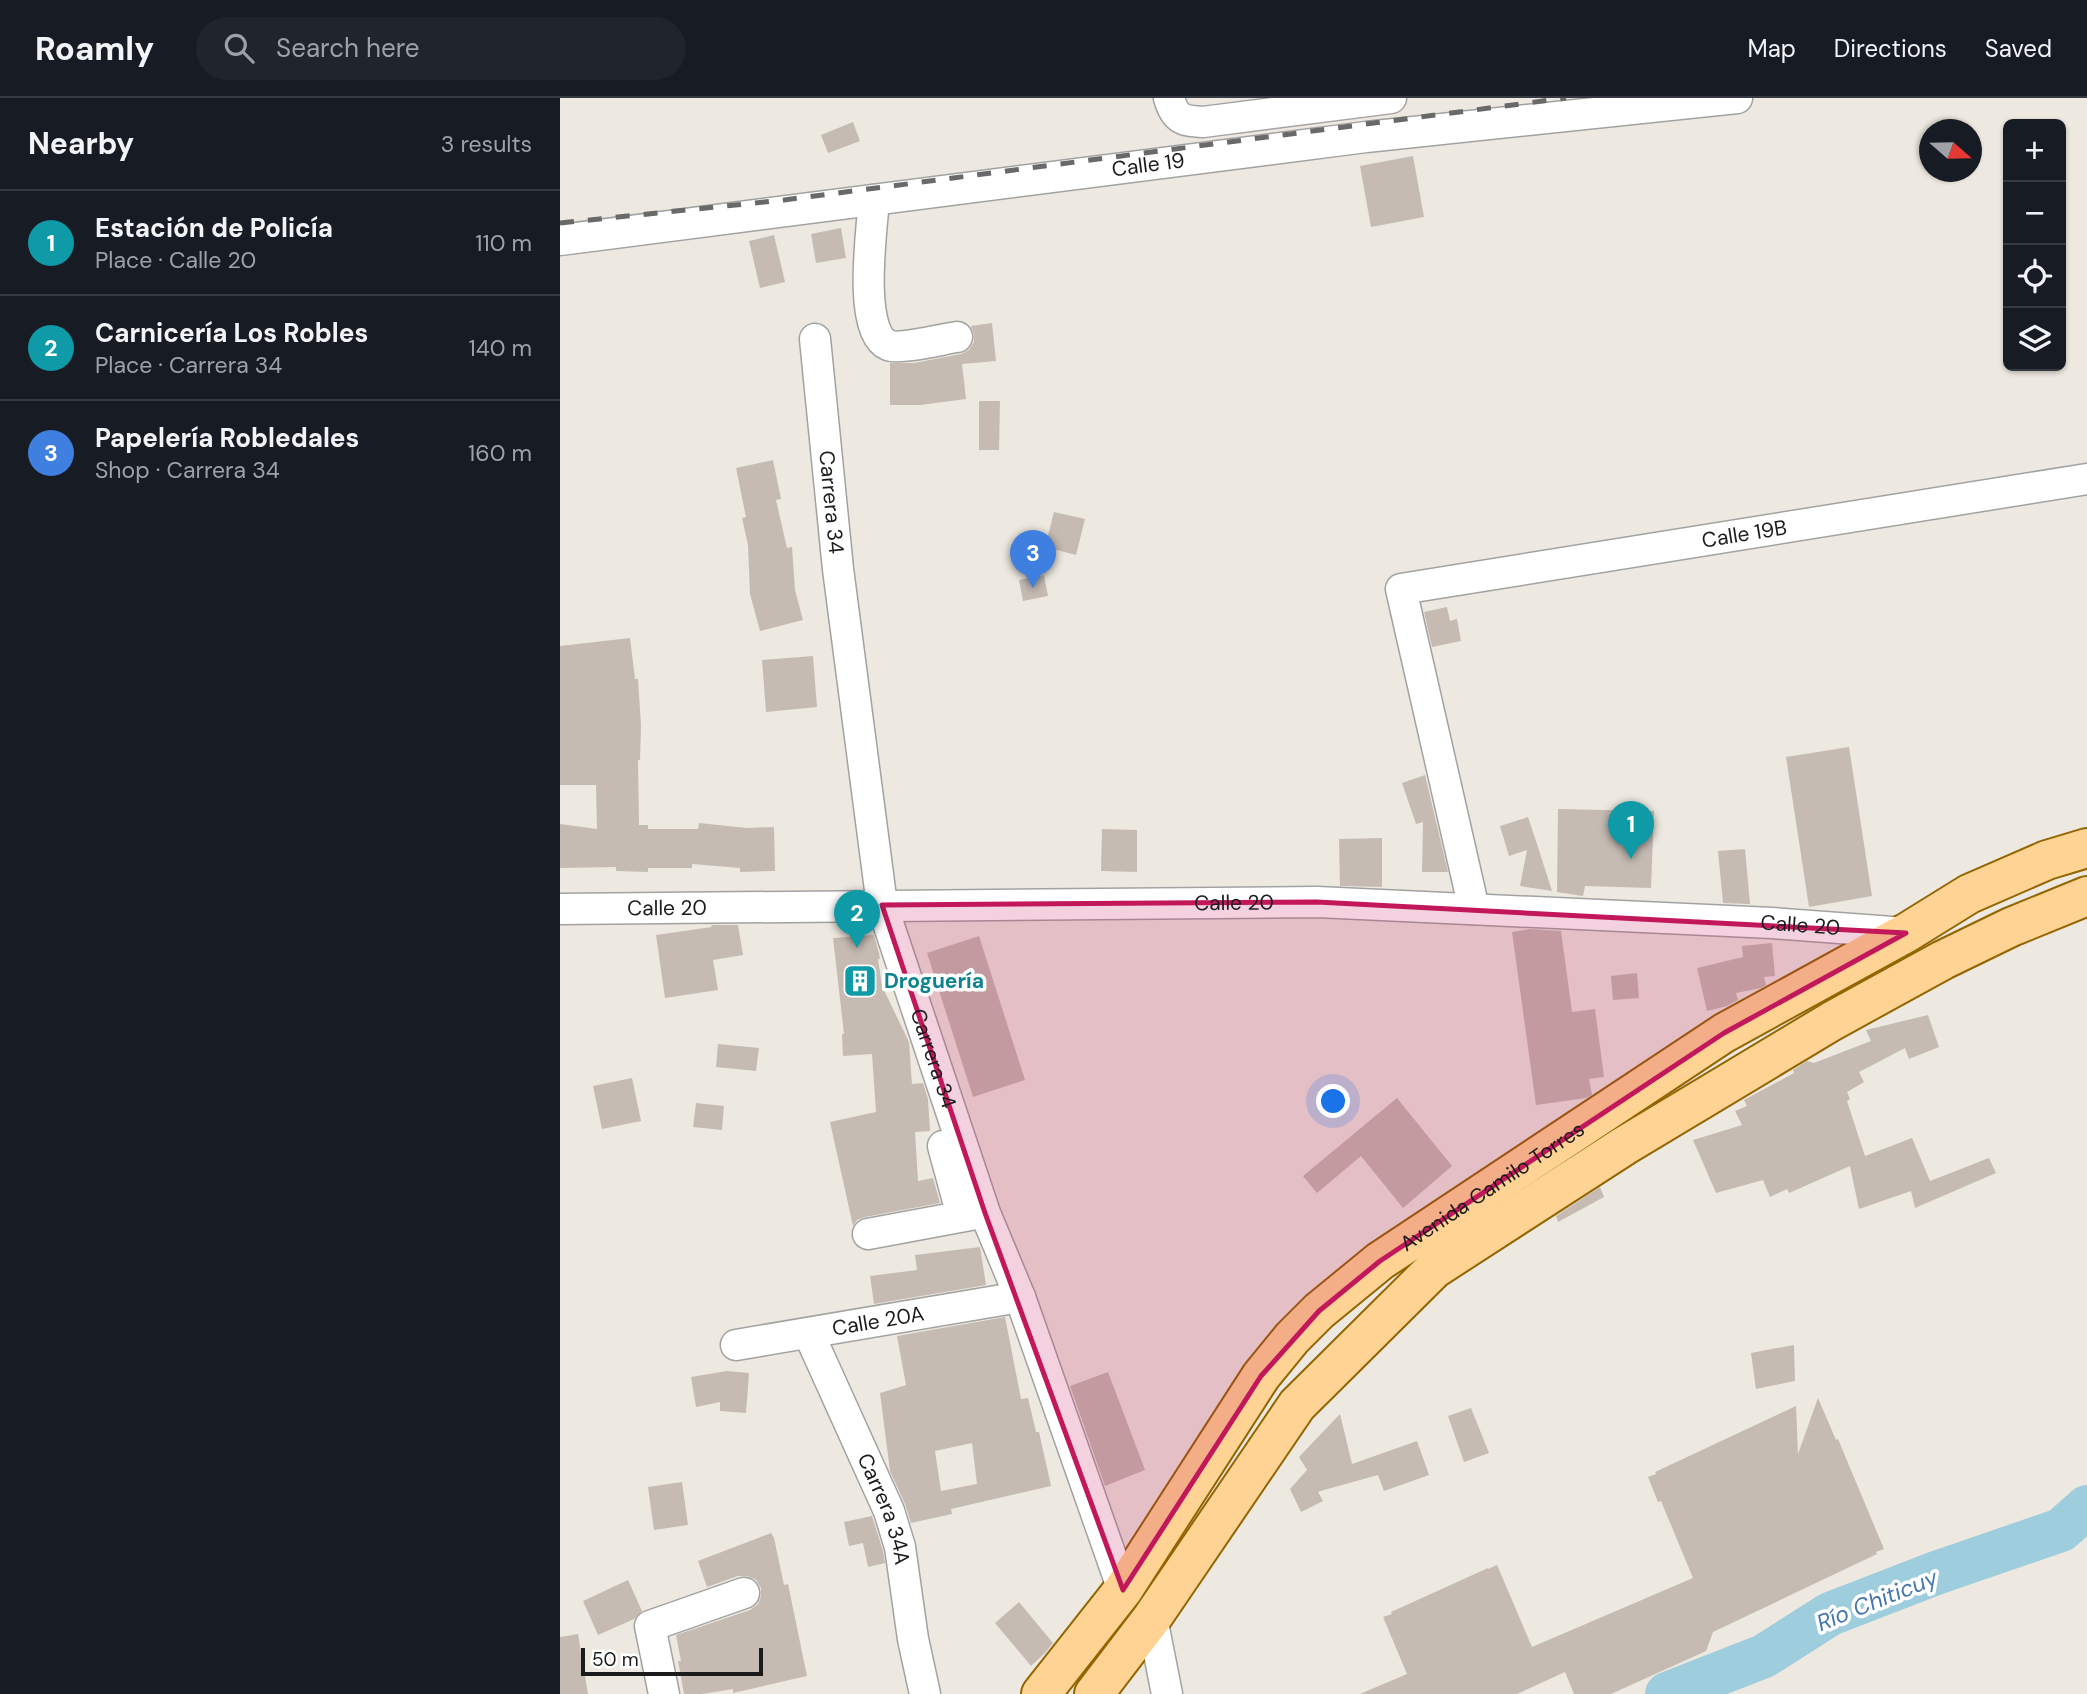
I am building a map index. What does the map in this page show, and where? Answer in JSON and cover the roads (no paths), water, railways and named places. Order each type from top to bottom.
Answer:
[{"type":"main road","name":"Avenida Camilo Torres","points":[[1041,1694],[1123,1590],[1261,1377],[1292,1338],[1319,1311],[1380,1261],[1724,1033],[1906,933],[1969,894],[2047,860],[2087,848]]},
{"type":"main road","name":"Avenida Camilo Torres","points":[[1094,1694],[1152,1618],[1297,1405],[1433,1269],[1624,1146],[1832,1021],[1943,960],[2011,927],[2087,896]]},
{"type":"street","name":"Calle 19","points":[[1177,110],[1203,122],[1391,98]]},
{"type":"street","name":"Calle 19","points":[[560,240],[1366,137],[1737,98]]},
{"type":"street","points":[[874,200],[868,276],[869,305],[874,330],[889,346],[957,337]]},
{"type":"street","name":"Carrera 34","points":[[815,339],[838,569],[882,905],[944,1091],[973,1215],[1020,1297],[1123,1590]]},
{"type":"street","name":"Calle 19B","points":[[1474,909],[1401,589],[2087,480]]},
{"type":"street","name":"Calle 20","points":[[560,909],[1317,902],[1772,923],[1906,933]]},
{"type":"street","points":[[868,1234],[973,1215]]},
{"type":"street","name":"Calle 20A","points":[[736,1345],[1020,1297]]},
{"type":"street","name":"Carrera 34A","points":[[809,1334],[889,1511],[900,1547],[913,1639],[925,1694]]},
{"type":"street","points":[[664,1694],[650,1626],[744,1593]]},
{"type":"street","points":[[1152,1618],[1167,1694]]},
{"type":"waterway","name":"Río Chiticuy","points":[[1667,1694],[1764,1656],[1830,1614],[1936,1573],[2061,1530],[2087,1507]]},
{"type":"railway","points":[[560,223],[784,200],[1566,98]]},
{"type":"place","name":"Papelería Robledales","points":[[1033,588]]},
{"type":"place","name":"Estación de Policía","points":[[1631,859]]},
{"type":"place","name":"Carnicería Los Robles","points":[[857,948]]},
{"type":"place","name":"Droguería","points":[[860,981]]}]
